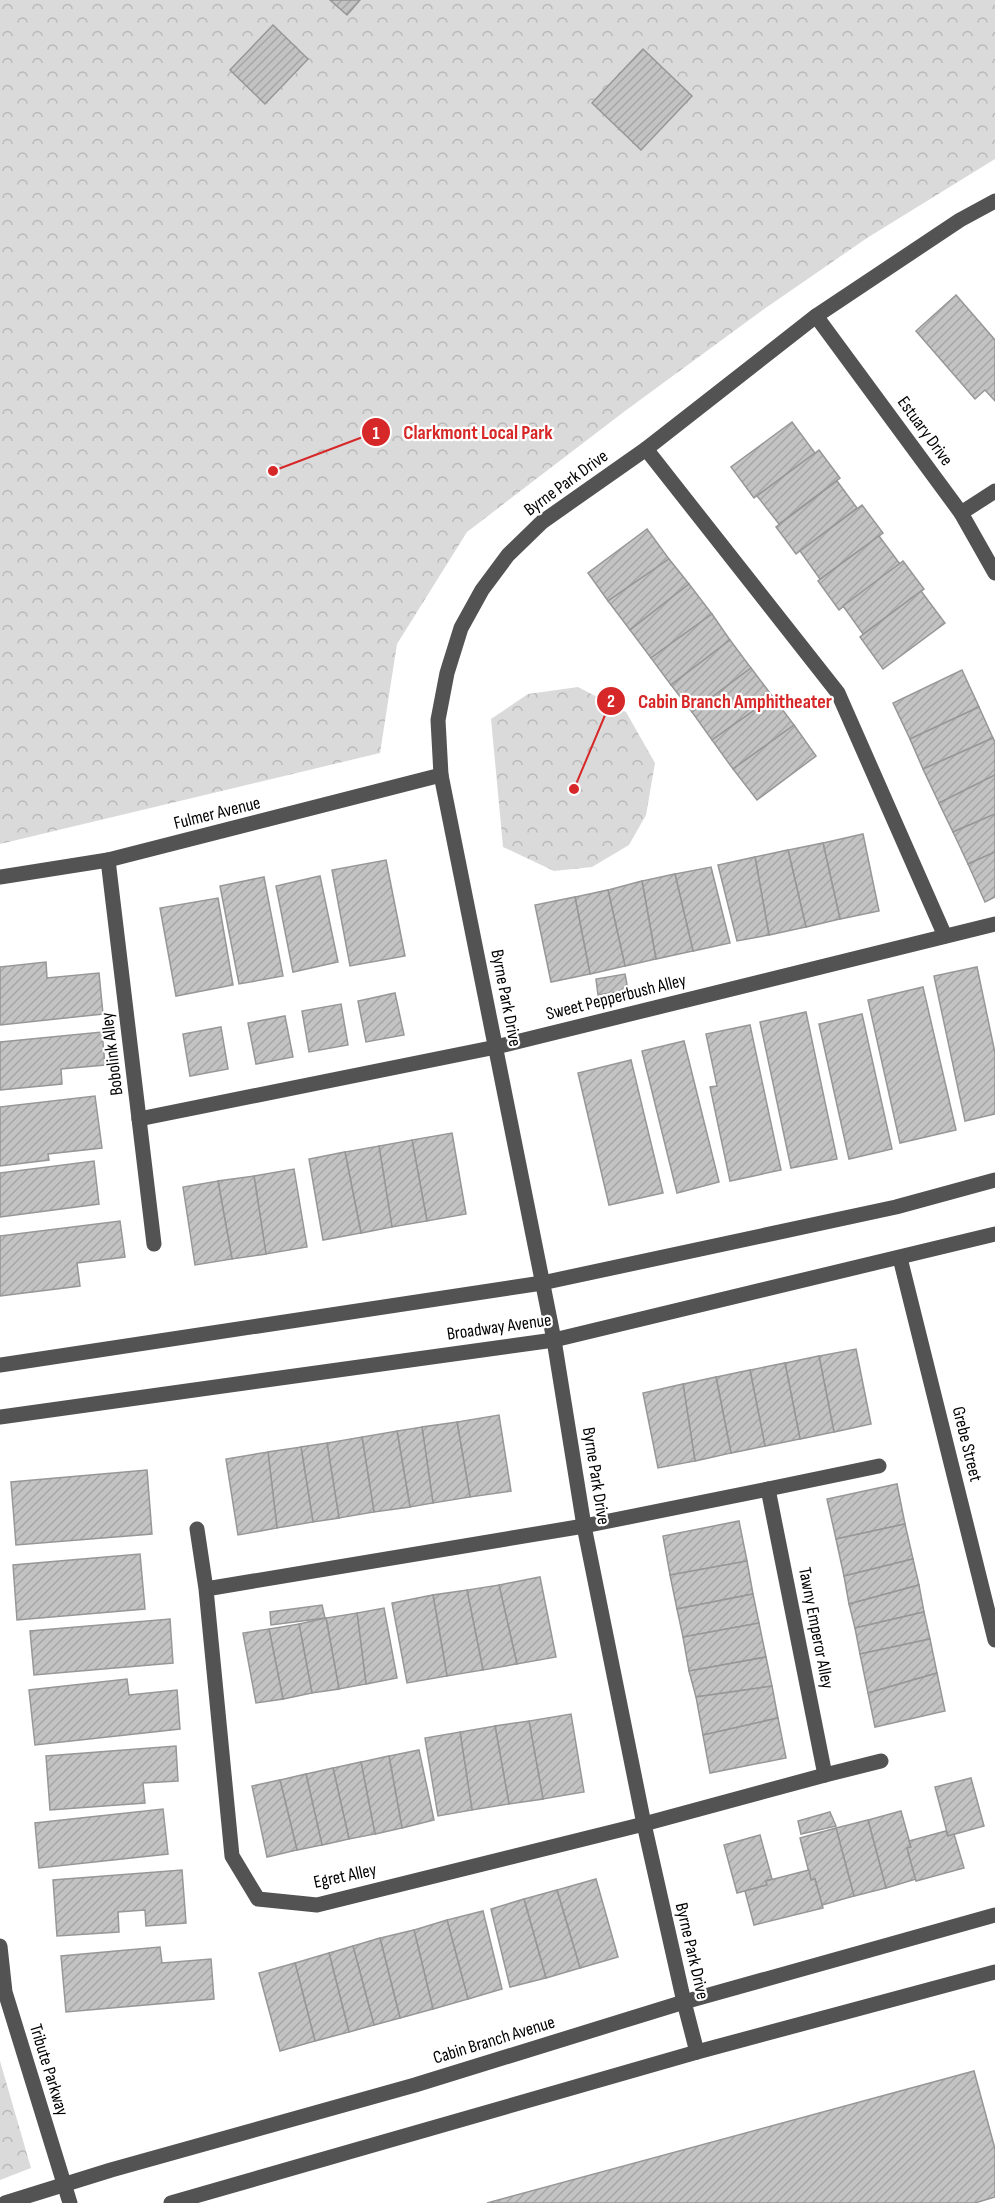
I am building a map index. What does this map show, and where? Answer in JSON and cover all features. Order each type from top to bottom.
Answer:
[{"type":"street","name":"Byrne Park Drive","points":[[697,2052],[644,1824],[584,1526],[554,1340],[441,775],[438,720],[447,673],[461,628],[482,590],[508,555],[542,522],[646,449],[816,316],[960,220],[995,201]]},
{"type":"street","name":"Estuary Drive","points":[[816,316],[961,513],[995,573]]},
{"type":"street","points":[[646,449],[838,693],[945,936]]},
{"type":"street","points":[[961,513],[995,491]]},
{"type":"street","name":"Fulmer Avenue","points":[[0,877],[108,860],[441,775]]},
{"type":"street","name":"Bobolink Alley","points":[[108,860],[154,1244]]},
{"type":"street","name":"Sweet Pepperbush Alley","points":[[139,1119],[496,1047],[995,924]]},
{"type":"street","name":"Broadway Avenue","points":[[0,1365],[542,1283],[896,1207],[995,1180]]},
{"type":"street","name":"Broadway Avenue","points":[[0,1417],[554,1340],[995,1234]]},
{"type":"street","name":"Grebe Street","points":[[900,1258],[995,1640]]},
{"type":"street","points":[[206,1589],[584,1526],[879,1466]]},
{"type":"street","name":"Tawny Emperor Alley","points":[[768,1489],[825,1775]]},
{"type":"street","name":"Egret Alley","points":[[197,1529],[206,1589],[232,1856],[258,1899],[317,1905],[644,1824]]},
{"type":"street","points":[[644,1824],[882,1761]]},
{"type":"street","name":"Cabin Branch Avenue","points":[[5,2203],[63,2184],[415,2085],[684,2002],[995,1916]]},
{"type":"street","name":"Tribute Parkway","points":[[0,1946],[5,1992],[69,2203]]},
{"type":"street","points":[[171,2203],[697,2052],[995,1972]]},
{"type":"green space","points":[[0,0],[995,0],[995,159],[867,238],[760,312],[625,411],[467,532],[397,644],[380,753],[0,844]]},
{"type":"green space","points":[[578,687],[626,712],[655,763],[646,815],[629,845],[592,867],[554,871],[503,847],[491,719],[528,694]]},
{"type":"green space","points":[[0,2061],[31,2168],[0,2180]]},
{"type":"building","points":[[330,0],[360,0],[347,15]]},
{"type":"building","points":[[273,25],[308,59],[265,104],[230,70]]},
{"type":"building","points":[[643,49],[692,96],[641,150],[592,103]]},
{"type":"building","points":[[956,295],[995,340],[995,401],[985,390],[975,399],[916,331]]},
{"type":"building","points":[[792,422],[815,453],[754,498],[731,467]]},
{"type":"building","points":[[819,450],[840,478],[779,524],[757,496]]},
{"type":"building","points":[[837,481],[857,508],[796,554],[776,527]]},
{"type":"building","points":[[862,505],[883,533],[820,579],[800,551]]},
{"type":"building","points":[[647,529],[669,559],[608,601],[588,573]]},
{"type":"building","points":[[879,536],[900,564],[839,610],[818,581]]},
{"type":"building","points":[[669,559],[689,584],[630,630],[608,601]]},
{"type":"building","points":[[903,561],[924,589],[863,634],[843,606]]},
{"type":"building","points":[[689,584],[712,614],[651,658],[630,630]]},
{"type":"building","points":[[921,591],[945,623],[883,669],[860,637]]},
{"type":"building","points":[[712,614],[730,640],[671,685],[651,658]]},
{"type":"building","points":[[730,640],[751,668],[692,712],[671,685]]},
{"type":"building","points":[[751,668],[773,697],[712,740],[692,712]]},
{"type":"building","points":[[962,670],[979,707],[910,739],[893,703]]},
{"type":"building","points":[[773,697],[794,725],[733,769],[712,740]]},
{"type":"building","points":[[979,707],[993,738],[923,769],[910,739]]},
{"type":"building","points":[[794,725],[816,756],[757,800],[733,769]]},
{"type":"building","points":[[993,738],[995,775],[939,803],[923,769]]},
{"type":"building","points":[[995,775],[995,814],[953,832],[939,803]]},
{"type":"building","points":[[995,814],[995,852],[968,864],[953,832]]},
{"type":"building","points":[[863,834],[879,911],[840,919],[823,843]]},
{"type":"building","points":[[823,843],[840,919],[806,927],[788,850]]},
{"type":"building","points":[[788,850],[806,927],[769,935],[755,857]]},
{"type":"building","points":[[995,852],[995,897],[985,902],[968,864]]},
{"type":"building","points":[[755,857],[769,935],[737,941],[718,865]]},
{"type":"building","points":[[386,860],[405,956],[350,966],[332,870]]},
{"type":"building","points":[[711,867],[730,943],[693,951],[675,874]]},
{"type":"building","points":[[675,874],[693,951],[656,959],[642,881]]},
{"type":"building","points":[[320,876],[338,962],[293,972],[276,886]]},
{"type":"building","points":[[264,877],[283,976],[239,984],[220,886]]},
{"type":"building","points":[[642,881],[656,959],[625,966],[608,890]]},
{"type":"building","points":[[608,890],[625,966],[590,974],[575,897]]},
{"type":"building","points":[[575,897],[590,974],[551,982],[535,905]]},
{"type":"building","points":[[218,898],[233,985],[176,996],[160,908]]},
{"type":"building","points":[[46,962],[47,978],[99,973],[103,1014],[0,1025],[0,967]]},
{"type":"building","points":[[977,967],[995,1053],[995,1114],[965,1121],[934,976]]},
{"type":"building","points":[[625,974],[628,990],[598,995],[596,979]]},
{"type":"building","points":[[923,987],[956,1130],[900,1143],[868,1000]]},
{"type":"building","points":[[395,993],[404,1035],[366,1042],[358,1001]]},
{"type":"building","points":[[341,1004],[348,1045],[309,1052],[302,1011]]},
{"type":"building","points":[[806,1012],[837,1159],[791,1168],[760,1022]]},
{"type":"building","points":[[862,1014],[892,1149],[849,1159],[819,1024]]},
{"type":"building","points":[[285,1016],[293,1057],[256,1064],[248,1023]]},
{"type":"building","points":[[750,1025],[781,1170],[730,1181],[710,1087],[717,1086],[706,1034]]},
{"type":"building","points":[[221,1027],[228,1069],[190,1076],[183,1034]]},
{"type":"building","points":[[102,1032],[105,1065],[61,1069],[62,1084],[0,1090],[0,1042]]},
{"type":"building","points":[[684,1041],[719,1182],[677,1193],[642,1051]]},
{"type":"building","points":[[631,1060],[663,1193],[609,1205],[578,1073]]},
{"type":"building","points":[[95,1096],[102,1148],[48,1154],[49,1160],[0,1166],[0,1107]]},
{"type":"building","points":[[452,1133],[466,1214],[427,1221],[412,1140]]},
{"type":"building","points":[[412,1140],[427,1221],[392,1227],[379,1146]]},
{"type":"building","points":[[379,1146],[392,1227],[361,1233],[345,1152]]},
{"type":"building","points":[[345,1152],[361,1233],[323,1240],[309,1159]]},
{"type":"building","points":[[94,1161],[99,1204],[0,1217],[0,1173]]},
{"type":"building","points":[[294,1169],[307,1247],[266,1254],[254,1176]]},
{"type":"building","points":[[254,1176],[266,1254],[232,1259],[218,1181]]},
{"type":"building","points":[[218,1181],[232,1259],[195,1265],[183,1187]]},
{"type":"building","points":[[120,1221],[125,1257],[77,1263],[80,1286],[0,1296],[0,1236]]},
{"type":"building","points":[[856,1349],[871,1424],[834,1432],[819,1356]]},
{"type":"building","points":[[819,1356],[834,1432],[800,1439],[785,1363]]},
{"type":"building","points":[[785,1363],[800,1439],[765,1446],[750,1370]]},
{"type":"building","points":[[750,1370],[765,1446],[731,1453],[716,1377]]},
{"type":"building","points":[[716,1377],[731,1453],[695,1461],[683,1384]]},
{"type":"building","points":[[683,1384],[695,1461],[658,1468],[643,1393]]},
{"type":"building","points":[[499,1415],[511,1491],[470,1497],[457,1422]]},
{"type":"building","points":[[457,1422],[470,1497],[433,1503],[422,1427]]},
{"type":"building","points":[[422,1427],[433,1503],[410,1507],[397,1431]]},
{"type":"building","points":[[397,1431],[410,1507],[374,1512],[362,1437]]},
{"type":"building","points":[[362,1437],[374,1512],[339,1518],[327,1443]]},
{"type":"building","points":[[327,1443],[339,1518],[313,1522],[301,1447]]},
{"type":"building","points":[[301,1447],[313,1522],[277,1528],[268,1452]]},
{"type":"building","points":[[268,1452],[277,1528],[238,1535],[226,1459]]},
{"type":"building","points":[[147,1470],[152,1534],[16,1545],[11,1482]]},
{"type":"building","points":[[897,1484],[905,1524],[836,1539],[827,1499]]},
{"type":"building","points":[[739,1521],[747,1561],[670,1575],[663,1536]]},
{"type":"building","points":[[905,1524],[913,1559],[844,1576],[836,1539]]},
{"type":"building","points":[[140,1554],[145,1609],[17,1620],[13,1565]]},
{"type":"building","points":[[913,1559],[919,1585],[849,1604],[844,1576]]},
{"type":"building","points":[[747,1561],[753,1594],[677,1609],[670,1575]]},
{"type":"building","points":[[540,1577],[556,1657],[517,1664],[499,1585]]},
{"type":"building","points":[[499,1585],[517,1664],[483,1670],[467,1590]]},
{"type":"building","points":[[919,1585],[924,1612],[855,1628],[849,1604]]},
{"type":"building","points":[[467,1590],[483,1670],[447,1676],[433,1595]]},
{"type":"building","points":[[753,1594],[759,1623],[683,1637],[677,1609]]},
{"type":"building","points":[[433,1595],[447,1676],[407,1683],[392,1603]]},
{"type":"building","points":[[322,1605],[325,1618],[271,1625],[270,1612]]},
{"type":"building","points":[[384,1608],[397,1678],[366,1684],[357,1613]]},
{"type":"building","points":[[924,1612],[930,1639],[860,1654],[855,1628]]},
{"type":"building","points":[[357,1613],[366,1684],[339,1689],[326,1618]]},
{"type":"building","points":[[326,1618],[339,1689],[312,1693],[299,1624]]},
{"type":"building","points":[[170,1619],[173,1663],[34,1675],[30,1631]]},
{"type":"building","points":[[759,1623],[766,1657],[689,1671],[683,1637]]},
{"type":"building","points":[[299,1624],[312,1693],[283,1699],[269,1629]]},
{"type":"building","points":[[269,1629],[283,1699],[256,1703],[243,1633]]},
{"type":"building","points":[[930,1639],[937,1673],[868,1693],[860,1654]]},
{"type":"building","points":[[766,1657],[772,1686],[696,1697],[689,1671]]},
{"type":"building","points":[[937,1673],[945,1711],[875,1727],[868,1693]]},
{"type":"building","points":[[127,1679],[129,1695],[177,1690],[180,1729],[35,1745],[29,1690]]},
{"type":"building","points":[[772,1686],[778,1718],[703,1735],[696,1697]]},
{"type":"building","points":[[571,1714],[584,1792],[543,1799],[529,1721]]},
{"type":"building","points":[[778,1718],[786,1758],[710,1773],[703,1735]]},
{"type":"building","points":[[529,1721],[543,1799],[509,1804],[495,1726]]},
{"type":"building","points":[[495,1726],[509,1804],[472,1810],[460,1732]]},
{"type":"building","points":[[460,1732],[472,1810],[438,1816],[425,1738]]},
{"type":"building","points":[[176,1746],[178,1781],[143,1783],[145,1803],[50,1810],[46,1756]]},
{"type":"building","points":[[419,1750],[434,1820],[402,1828],[389,1756]]},
{"type":"building","points":[[389,1756],[402,1828],[375,1834],[361,1762]]},
{"type":"building","points":[[361,1762],[375,1834],[349,1839],[333,1768]]},
{"type":"building","points":[[333,1768],[349,1839],[322,1845],[306,1774]]},
{"type":"building","points":[[306,1774],[322,1845],[297,1850],[280,1780]]},
{"type":"building","points":[[971,1778],[984,1826],[948,1836],[935,1787]]},
{"type":"building","points":[[280,1780],[297,1850],[267,1857],[252,1786]]},
{"type":"building","points":[[163,1809],[168,1854],[39,1868],[35,1823]]},
{"type":"building","points":[[901,1811],[911,1847],[907,1848],[916,1879],[886,1888],[868,1820]]},
{"type":"building","points":[[830,1812],[836,1826],[801,1834],[798,1821]]},
{"type":"building","points":[[868,1820],[886,1888],[854,1896],[836,1828]]},
{"type":"building","points":[[836,1828],[854,1896],[822,1905],[815,1879],[811,1880],[800,1838]]},
{"type":"building","points":[[946,1831],[948,1836],[954,1834],[964,1868],[916,1881],[907,1848],[911,1847],[909,1841]]},
{"type":"building","points":[[760,1835],[772,1879],[766,1881],[767,1885],[737,1893],[724,1845]]},
{"type":"building","points":[[182,1870],[186,1923],[146,1926],[145,1910],[118,1912],[119,1932],[57,1936],[53,1880]]},
{"type":"building","points":[[809,1870],[811,1880],[815,1879],[823,1908],[754,1925],[745,1891],[767,1885],[766,1881]]},
{"type":"building","points":[[596,1879],[618,1957],[580,1968],[557,1890]]},
{"type":"building","points":[[557,1890],[580,1968],[546,1978],[524,1899]]},
{"type":"building","points":[[524,1899],[546,1978],[510,1987],[491,1909]]},
{"type":"building","points":[[483,1911],[502,1989],[468,1999],[447,1920]]},
{"type":"building","points":[[447,1920],[468,1999],[433,2009],[414,1930]]},
{"type":"building","points":[[414,1930],[433,2009],[400,2018],[380,1938]]},
{"type":"building","points":[[380,1938],[400,2018],[374,2025],[353,1946]]},
{"type":"building","points":[[353,1946],[374,2025],[349,2032],[329,1953]]},
{"type":"building","points":[[160,1947],[162,1963],[211,1959],[214,1999],[66,2012],[61,1956]]},
{"type":"building","points":[[329,1953],[349,2032],[315,2041],[295,1963]]},
{"type":"building","points":[[295,1963],[315,2041],[280,2051],[259,1973]]},
{"type":"building","points":[[974,2071],[995,2149],[995,2197],[975,2203],[487,2203]]},
{"type":"place","name":"Clarkmont Local Park","points":[[273,471]]},
{"type":"place","name":"Cabin Branch Amphitheater","points":[[574,789]]}]
